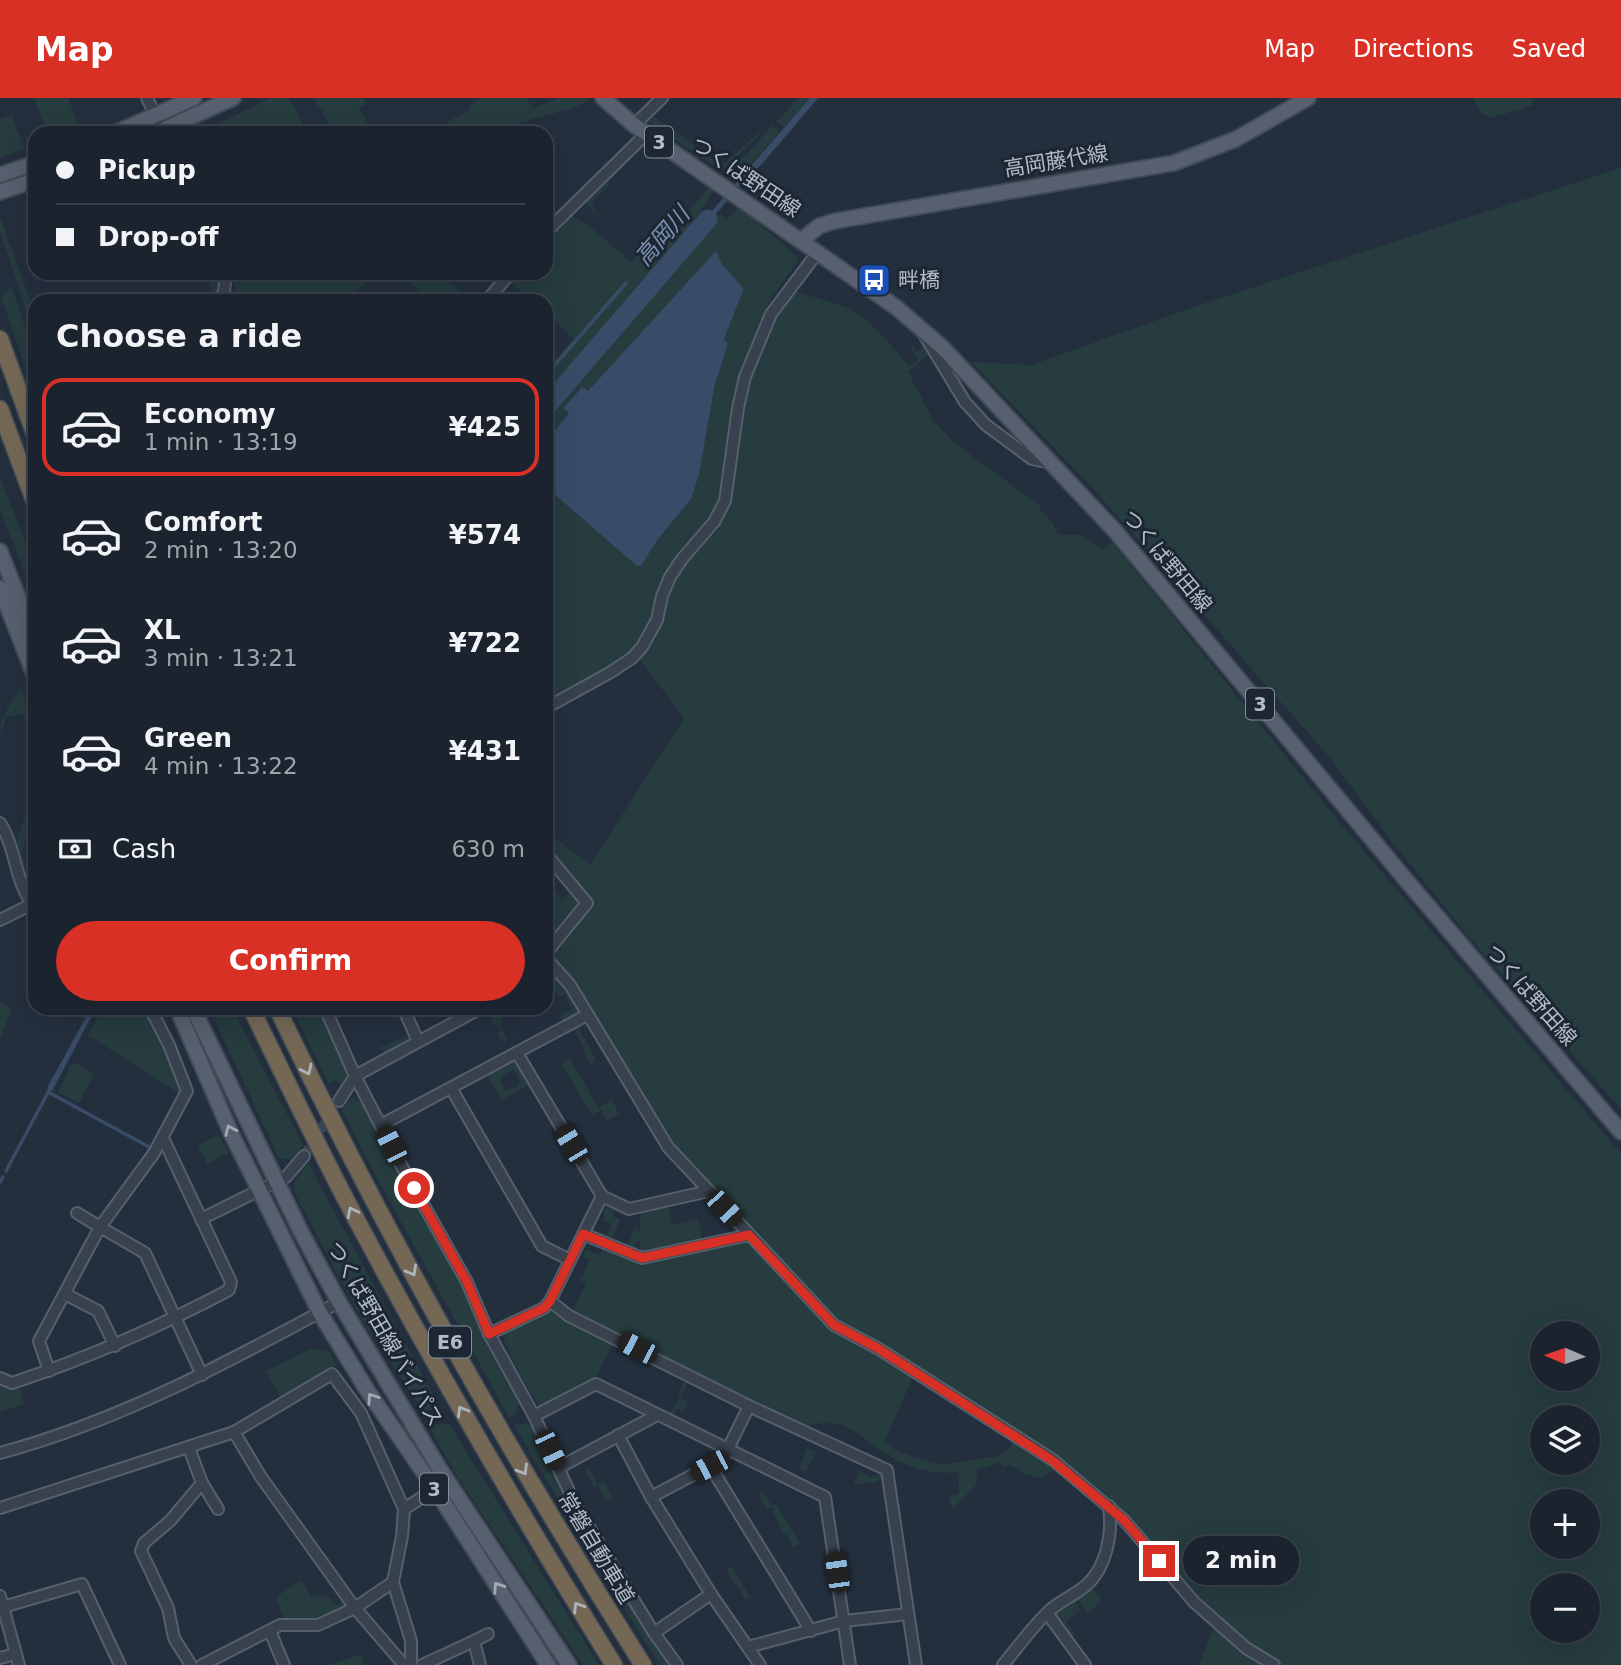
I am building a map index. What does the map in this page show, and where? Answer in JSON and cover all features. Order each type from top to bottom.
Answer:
[{"type":"highway","points":[[0,339],[28,416]]},
{"type":"highway","points":[[0,409],[28,484]]},
{"type":"highway","name":"E6","points":[[254,1015],[361,1228],[425,1346],[492,1464],[614,1665]]},
{"type":"highway","name":"常磐自動車道","points":[[281,1015],[383,1218],[447,1336],[563,1536],[643,1665]]},
{"type":"main road","points":[[132,126],[194,98]]},
{"type":"main road","points":[[174,126],[233,98]]},
{"type":"main road","name":"つくば野田線","points":[[603,98],[634,125],[897,308],[942,347],[1116,532],[1406,880],[1621,1132]]},
{"type":"main road","name":"高岡藤代線","points":[[802,240],[819,226],[835,221],[1174,163],[1236,139],[1308,98]]},
{"type":"main road","points":[[0,175],[28,165]]},
{"type":"main road","points":[[0,192],[28,182]]},
{"type":"main road","points":[[0,551],[28,622]]},
{"type":"main road","points":[[0,588],[28,659]]},
{"type":"main road","name":"つくば野田線バイパス","points":[[180,1015],[259,1192],[320,1313],[367,1390],[435,1489],[548,1665]]},
{"type":"main road","name":"つくば野田線バイパス","points":[[196,1015],[276,1182],[339,1302],[439,1468],[569,1665]]},
{"type":"street","points":[[147,98],[159,126]]},
{"type":"street","points":[[634,125],[662,98]]},
{"type":"street","points":[[553,225],[647,134]]},
{"type":"street","points":[[553,701],[611,672],[632,658],[642,647],[657,620],[662,596],[670,577],[714,522],[725,501],[745,377],[771,314],[818,252]]},
{"type":"street","points":[[492,294],[505,280]]},
{"type":"street","points":[[918,325],[965,402],[986,425],[1032,459],[1051,463]]},
{"type":"street","points":[[0,823],[12,846],[19,878],[28,893]]},
{"type":"street","points":[[553,862],[587,902],[553,946]]},
{"type":"street","points":[[0,920],[28,906]]},
{"type":"street","points":[[553,964],[570,985],[668,1147],[834,1325],[879,1349],[1043,1454],[1124,1520],[1194,1602],[1246,1648],[1274,1665]]},
{"type":"street","points":[[49,1371],[39,1341],[100,1227],[163,1138],[187,1091],[154,1015]]},
{"type":"street","points":[[328,1015],[355,1076],[467,1282],[489,1334],[534,1416],[576,1506],[654,1633],[677,1665]]},
{"type":"street","points":[[406,1015],[418,1041]]},
{"type":"street","points":[[340,1101],[355,1076],[468,1015]]},
{"type":"street","points":[[381,1125],[587,1016]]},
{"type":"street","points":[[517,1053],[602,1196],[629,1209],[709,1191]]},
{"type":"street","points":[[451,1088],[542,1246],[570,1260]]},
{"type":"street","points":[[0,1378],[12,1384],[115,1346],[229,1290],[231,1282],[163,1138]]},
{"type":"street","points":[[201,1219],[286,1177],[304,1156]]},
{"type":"street","points":[[489,1334],[544,1308],[550,1301],[602,1196]]},
{"type":"street","points":[[77,1213],[145,1253],[202,1375]]},
{"type":"street","points":[[583,1234],[642,1258],[749,1235]]},
{"type":"street","points":[[65,1294],[98,1311],[115,1346]]},
{"type":"street","points":[[550,1301],[569,1316],[749,1406],[887,1470],[916,1665]]},
{"type":"street","points":[[0,1453],[105,1418],[202,1375],[339,1302]]},
{"type":"street","points":[[0,1508],[234,1432],[332,1374],[361,1413],[404,1509],[393,1582],[411,1641],[411,1665]]},
{"type":"street","points":[[534,1416],[596,1384],[825,1497],[850,1665]]},
{"type":"street","points":[[651,1497],[723,1459],[749,1406]]},
{"type":"street","points":[[558,1468],[657,1415]]},
{"type":"street","points":[[234,1432],[261,1477],[355,1608],[404,1665]]},
{"type":"street","points":[[618,1435],[651,1497],[711,1594],[760,1665]]},
{"type":"street","points":[[189,1448],[202,1483],[218,1508]]},
{"type":"street","points":[[710,1466],[811,1631]]},
{"type":"street","points":[[191,1665],[174,1638],[168,1608],[141,1551],[144,1543],[170,1521],[202,1483]]},
{"type":"street","points":[[404,1509],[435,1489]]},
{"type":"street","points":[[1003,1665],[1047,1613],[1061,1600],[1082,1589],[1100,1568],[1108,1544],[1109,1506]]},
{"type":"street","points":[[202,1665],[280,1625],[318,1625],[355,1608],[393,1582]]},
{"type":"street","points":[[0,1658],[17,1659],[1,1602],[82,1584],[120,1665]]},
{"type":"street","points":[[654,1633],[711,1594]]},
{"type":"street","points":[[1047,1613],[1085,1665]]},
{"type":"street","points":[[748,1647],[844,1621],[908,1614]]},
{"type":"street","points":[[270,1631],[284,1665]]},
{"type":"street","points":[[422,1665],[488,1634]]},
{"type":"street","points":[[474,1641],[480,1665]]},
{"type":"green space","points":[[34,98],[68,98],[78,126],[44,126]]},
{"type":"green space","points":[[271,98],[289,98],[304,126],[213,126]]},
{"type":"green space","points":[[314,98],[363,98],[366,104],[359,108],[369,126],[331,126]]},
{"type":"green space","points":[[482,98],[526,98],[533,109],[559,98],[588,98],[588,101],[577,106],[513,126],[446,126],[448,122],[470,109],[471,104]]},
{"type":"green space","points":[[798,98],[810,98],[784,127],[777,121]]},
{"type":"green space","points":[[1473,98],[1531,98],[1533,105],[1491,118],[1481,113]]},
{"type":"green space","points":[[12,115],[24,149],[0,158],[0,119]]},
{"type":"green space","points":[[652,115],[719,164],[724,164],[759,132],[759,135],[722,171],[647,121]]},
{"type":"green space","points":[[773,125],[779,133],[746,170],[738,163]]},
{"type":"green space","points":[[627,160],[607,180],[610,184],[591,203],[599,216],[583,200]]},
{"type":"green space","points":[[1621,168],[1621,1109],[1468,936],[1393,843],[1331,759],[1089,484],[971,362],[1031,365],[1205,303]]},
{"type":"green space","points":[[709,187],[713,190],[694,223],[698,227],[645,287],[639,283],[637,285],[642,292],[553,393],[553,362],[574,339],[553,320],[553,294],[523,294],[508,280],[553,280],[553,230],[569,213],[631,262],[663,232],[668,235]]},
{"type":"green space","points":[[739,206],[799,259],[767,305],[739,373],[720,499],[704,526],[685,544],[669,567],[655,599],[653,615],[636,645],[614,663],[564,692],[553,694],[553,493],[637,566],[641,566],[699,474],[715,384],[728,344],[724,339],[744,289],[722,264],[716,252],[588,392],[581,387],[563,407],[569,413],[553,432],[553,402],[636,308],[640,311],[721,213],[727,219]]},
{"type":"green space","points":[[0,217],[28,294],[28,316],[0,232]]},
{"type":"green space","points":[[221,280],[217,294],[208,294],[209,281]]},
{"type":"green space","points":[[235,280],[368,280],[354,294],[232,294]]},
{"type":"green space","points":[[407,280],[447,280],[462,294],[422,294]]},
{"type":"green space","points":[[12,287],[28,336],[28,374],[1,297]]},
{"type":"green space","points":[[795,291],[856,313],[882,335],[909,367],[919,359],[910,348],[913,346],[917,352],[923,347],[929,354],[908,372],[934,422],[954,443],[1042,507],[1039,509],[1053,523],[1058,535],[1082,535],[1103,549],[1113,543],[1336,818],[1621,1154],[1621,1665],[1283,1665],[1248,1645],[1197,1598],[1126,1514],[1053,1452],[911,1365],[913,1376],[885,1441],[894,1449],[942,1465],[998,1456],[1010,1448],[1013,1439],[1056,1468],[1042,1479],[1025,1474],[1010,1465],[1003,1467],[1001,1462],[977,1470],[976,1485],[952,1509],[948,1495],[959,1494],[958,1472],[936,1472],[904,1463],[853,1430],[840,1425],[812,1424],[807,1428],[572,1312],[586,1283],[579,1280],[589,1260],[583,1256],[586,1249],[599,1255],[603,1248],[639,1262],[749,1242],[756,1233],[674,1147],[553,961],[553,952],[585,916],[592,904],[591,898],[553,856],[553,836],[590,865],[684,718],[639,658],[655,637],[670,591],[686,563],[718,530],[732,498],[748,388],[776,320]]},
{"type":"green space","points":[[0,478],[28,548],[28,581],[0,510]]},
{"type":"green space","points":[[21,688],[28,705],[28,725],[23,714],[7,717],[0,732],[5,714]]},
{"type":"green space","points":[[28,806],[24,853],[28,884],[24,876],[17,840]]},
{"type":"green space","points":[[553,889],[563,899],[571,891],[580,904],[553,937]]},
{"type":"green space","points":[[553,976],[568,993],[559,998],[553,987]]},
{"type":"green space","points":[[569,994],[579,1011],[577,1015],[563,1022],[560,1016],[572,1009],[566,996]]},
{"type":"green space","points":[[0,1001],[12,1009],[0,1039]]},
{"type":"green space","points":[[99,1015],[146,1015],[169,1060],[180,1094],[88,1035]]},
{"type":"green space","points":[[212,1015],[236,1015],[303,1145],[292,1160],[279,1158]]},
{"type":"green space","points":[[295,1015],[322,1015],[348,1071],[342,1088],[336,1080],[329,1083]]},
{"type":"green space","points":[[500,1015],[503,1022],[499,1024],[508,1039],[502,1042],[497,1032],[500,1030],[496,1024],[493,1026],[490,1019]]},
{"type":"green space","points":[[578,1027],[596,1060],[591,1064],[574,1029]]},
{"type":"green space","points":[[409,1035],[408,1041],[384,1054],[381,1047]]},
{"type":"green space","points":[[570,1058],[600,1111],[592,1115],[561,1064]]},
{"type":"green space","points":[[514,1060],[519,1061],[532,1083],[502,1100],[487,1075]],"holes":[[[514,1070],[520,1082],[518,1087],[505,1090],[500,1081],[505,1074]]]},
{"type":"green space","points":[[73,1062],[94,1074],[79,1103],[58,1092]]},
{"type":"green space","points":[[352,1098],[363,1103],[411,1196],[456,1274],[477,1316],[486,1344],[520,1402],[515,1414],[509,1417],[342,1110]]},
{"type":"green space","points":[[612,1100],[619,1114],[607,1120],[599,1107]]},
{"type":"green space","points":[[219,1135],[228,1153],[207,1164],[198,1145]]},
{"type":"green space","points":[[308,1163],[440,1408],[423,1411],[363,1322],[295,1194],[294,1182]]},
{"type":"green space","points":[[668,1205],[672,1225],[698,1219],[702,1241],[641,1252],[640,1239],[635,1242],[635,1248],[627,1247],[635,1226],[637,1231],[640,1231],[640,1210]]},
{"type":"green space","points":[[606,1207],[613,1210],[613,1217],[620,1219],[612,1241],[594,1233],[593,1229],[607,1235],[612,1225],[603,1220]]},
{"type":"green space","points":[[553,1309],[567,1321],[613,1342],[596,1378],[544,1406],[538,1404],[514,1364],[503,1337],[504,1333]]},
{"type":"green space","points":[[312,1348],[329,1352],[337,1365],[280,1397],[266,1371]]},
{"type":"green space","points":[[685,1379],[688,1383],[680,1398],[678,1396]]},
{"type":"green space","points":[[0,1382],[14,1389],[20,1388],[24,1404],[0,1412]]},
{"type":"green space","points":[[680,1398],[688,1402],[684,1412],[677,1409],[673,1415],[669,1413]]},
{"type":"green space","points":[[528,1423],[570,1506],[671,1665],[660,1665],[514,1425]]},
{"type":"green space","points":[[449,1424],[599,1665],[583,1665],[457,1476],[428,1425]]},
{"type":"green space","points":[[807,1448],[816,1452],[806,1472],[799,1468],[802,1460],[809,1462],[803,1459]]},
{"type":"green space","points":[[589,1468],[598,1485],[604,1482],[613,1497],[606,1501],[597,1485],[594,1487],[585,1470]]},
{"type":"green space","points":[[859,1470],[871,1477],[881,1472],[884,1478],[857,1485],[854,1482]]},
{"type":"green space","points":[[762,1491],[772,1506],[776,1504],[800,1543],[794,1548],[787,1535],[791,1532],[784,1535],[771,1507],[767,1509],[758,1494]]},
{"type":"green space","points":[[731,1566],[750,1597],[746,1600],[736,1584],[738,1583],[735,1584],[726,1569]]},
{"type":"green space","points":[[302,1580],[312,1597],[327,1595],[337,1605],[345,1599],[347,1606],[321,1619],[285,1621],[276,1597]]},
{"type":"green space","points":[[1091,1587],[1101,1598],[1088,1613],[1076,1598],[1088,1592]]},
{"type":"green space","points":[[1075,1599],[1080,1610],[1066,1622],[1075,1633],[1070,1637],[1055,1618],[1055,1611]]},
{"type":"green space","points":[[1215,1625],[1262,1665],[1199,1665]]},
{"type":"green space","points":[[362,1654],[364,1665],[329,1665]]},
{"type":"water","points":[[810,98],[818,98],[762,164],[749,175],[756,182],[747,178],[695,238],[690,236],[709,215],[705,210],[711,212]]},
{"type":"water","points":[[716,251],[722,264],[744,289],[724,339],[728,344],[715,384],[699,474],[691,499],[658,539],[641,566],[637,566],[553,493],[553,432],[569,413],[563,408],[582,387],[588,391]]},
{"type":"water","points":[[87,1015],[92,1015],[52,1091],[47,1088]]},
{"type":"waterway","name":"高岡川","points":[[553,399],[708,219]]},
{"type":"waterway","points":[[553,367],[626,283]]},
{"type":"waterway","name":"高岡川","points":[[6,1171],[51,1087]]},
{"type":"waterway","points":[[48,1092],[151,1148]]},
{"type":"waterway","name":"高岡川","points":[[0,1182],[3,1177]]},
{"type":"tunnel","points":[[304,1156],[339,1101]]},
{"type":"place","name":"畔橋","points":[[874,280]]},
{"type":"route","points":[[414,1188],[467,1282],[489,1334],[544,1308],[583,1234],[642,1258],[749,1235],[834,1325],[879,1349],[1053,1461],[1124,1520],[1159,1561]]}]
